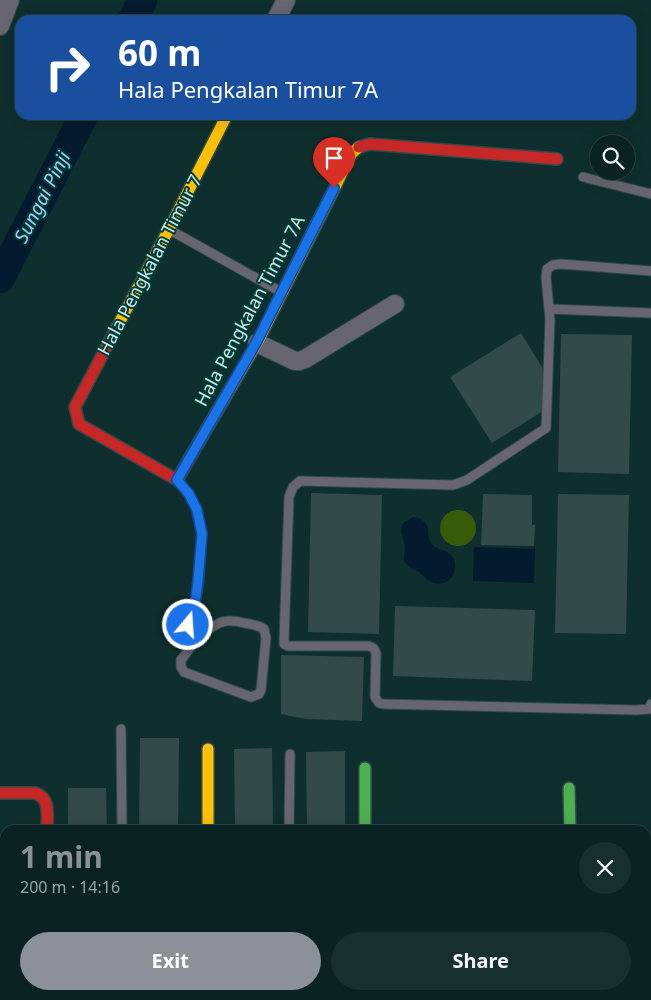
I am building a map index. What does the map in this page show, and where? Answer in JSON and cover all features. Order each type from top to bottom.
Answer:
[{"type":"street","points":[[0,26],[10,0]]},
{"type":"street","points":[[278,15],[286,0]]},
{"type":"street","name":"Hala Pengkalan Timur 7","points":[[177,480],[79,424],[75,407],[224,120]]},
{"type":"street","name":"Hala Pengkalan Timur 7A","points":[[177,480],[256,343],[352,153],[359,146],[370,144],[557,159]]},
{"type":"street","points":[[256,343],[295,361],[299,361],[395,304]]},
{"type":"street","points":[[208,750],[208,825]]},
{"type":"street","points":[[365,768],[365,825]]},
{"type":"street","points":[[569,788],[570,825]]},
{"type":"street","points":[[0,793],[39,793],[46,800],[47,804],[47,825]]},
{"type":"lane","points":[[583,177],[651,194]]},
{"type":"lane","points":[[169,229],[281,292]]},
{"type":"lane","points":[[651,271],[561,264],[552,265],[548,269],[546,277],[550,309],[546,428],[467,480],[453,485],[300,481],[293,487],[289,498],[284,640],[284,644],[288,646],[373,647],[376,653],[375,697],[379,703],[383,704],[636,710],[649,709],[651,704]]},
{"type":"lane","points":[[550,309],[651,313]]},
{"type":"lane","points":[[177,480],[189,494],[197,510],[202,534],[195,604],[187,622],[199,636]]},
{"type":"lane","points":[[234,620],[259,626],[264,630],[266,638],[261,690],[258,694],[251,697],[184,672],[181,668],[181,660],[199,636],[222,621],[234,620]]},
{"type":"lane","points":[[120,729],[122,825]]},
{"type":"lane","points":[[289,825],[290,754]]},
{"type":"green space","points":[[458,510],[465,511],[471,515],[475,521],[475,535],[471,541],[465,545],[458,546],[451,545],[445,541],[441,535],[440,528],[441,521],[445,515],[451,511]]},
{"type":"water","points":[[413,517],[425,522],[430,541],[433,545],[452,556],[455,566],[454,572],[449,580],[444,583],[439,584],[427,580],[419,572],[408,566],[404,560],[405,545],[401,529],[403,523]]},
{"type":"water","points":[[474,547],[535,549],[534,583],[473,581]]},
{"type":"building","points":[[521,333],[545,372],[543,411],[492,443],[450,377]]},
{"type":"building","points":[[561,334],[632,335],[629,474],[558,472]]},
{"type":"building","points":[[311,493],[382,495],[379,634],[308,632]]},
{"type":"building","points":[[483,494],[532,495],[532,525],[535,525],[534,546],[481,545]]},
{"type":"building","points":[[558,494],[629,495],[626,634],[555,633]]},
{"type":"building","points":[[395,606],[535,610],[532,681],[393,676]]},
{"type":"building","points":[[281,655],[364,657],[362,721],[306,719],[281,714]]},
{"type":"building","points":[[140,738],[179,738],[178,825],[139,825]]},
{"type":"building","points":[[272,748],[273,825],[235,825],[234,749]]},
{"type":"building","points":[[345,751],[345,825],[307,825],[306,752]]},
{"type":"building","points":[[68,788],[106,788],[107,825],[68,825]]},
{"type":"waterway","name":"Sungai Pinji","points":[[135,15],[143,0]]},
{"type":"waterway","name":"Sungai Pinji","points":[[0,279],[81,120]]},
{"type":"traffic: fast","points":[[365,768],[365,825]]},
{"type":"traffic: fast","points":[[569,788],[570,825]]},
{"type":"traffic: slow","points":[[116,329],[224,120]]},
{"type":"traffic: slow","points":[[199,442],[257,343],[352,153],[359,147]]},
{"type":"traffic: slow","points":[[208,749],[208,825]]},
{"type":"traffic: jam","points":[[359,147],[370,144],[557,159]]},
{"type":"traffic: jam","points":[[116,329],[75,407],[79,424],[177,480],[199,442]]},
{"type":"traffic: jam","points":[[0,793],[35,793],[40,795],[46,803],[47,825]]},
{"type":"route","points":[[188,625],[187,622],[195,604],[202,534],[197,510],[189,494],[177,480],[256,343],[334,188]]}]
